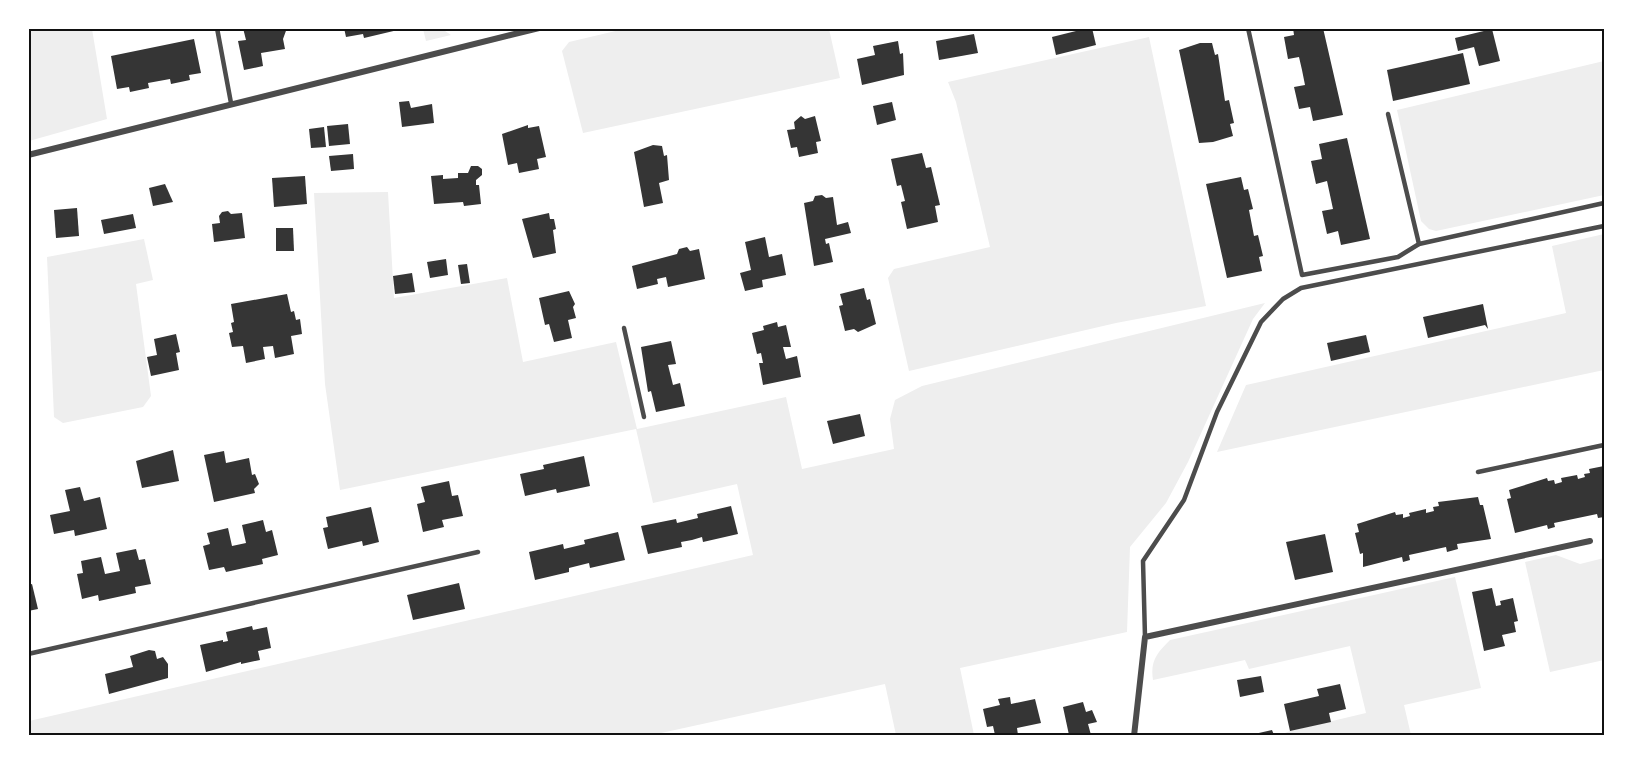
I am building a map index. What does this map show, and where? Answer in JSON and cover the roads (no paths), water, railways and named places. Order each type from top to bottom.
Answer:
[{"type":"street","points":[[28,155],[539,28]]},
{"type":"street","points":[[1134,735],[1145,637],[1590,541]]},
{"type":"lane","points":[[217,28],[231,104]]},
{"type":"lane","points":[[1248,28],[1302,275],[1398,257],[1419,244],[1605,203]]},
{"type":"lane","points":[[1388,114],[1419,244]]},
{"type":"lane","points":[[1145,637],[1143,561],[1154,541],[1184,500],[1217,412],[1261,322],[1283,299],[1301,288],[1605,226]]},
{"type":"lane","points":[[624,328],[644,417]]},
{"type":"lane","points":[[1478,472],[1605,445]]},
{"type":"lane","points":[[28,654],[478,552]]}]
